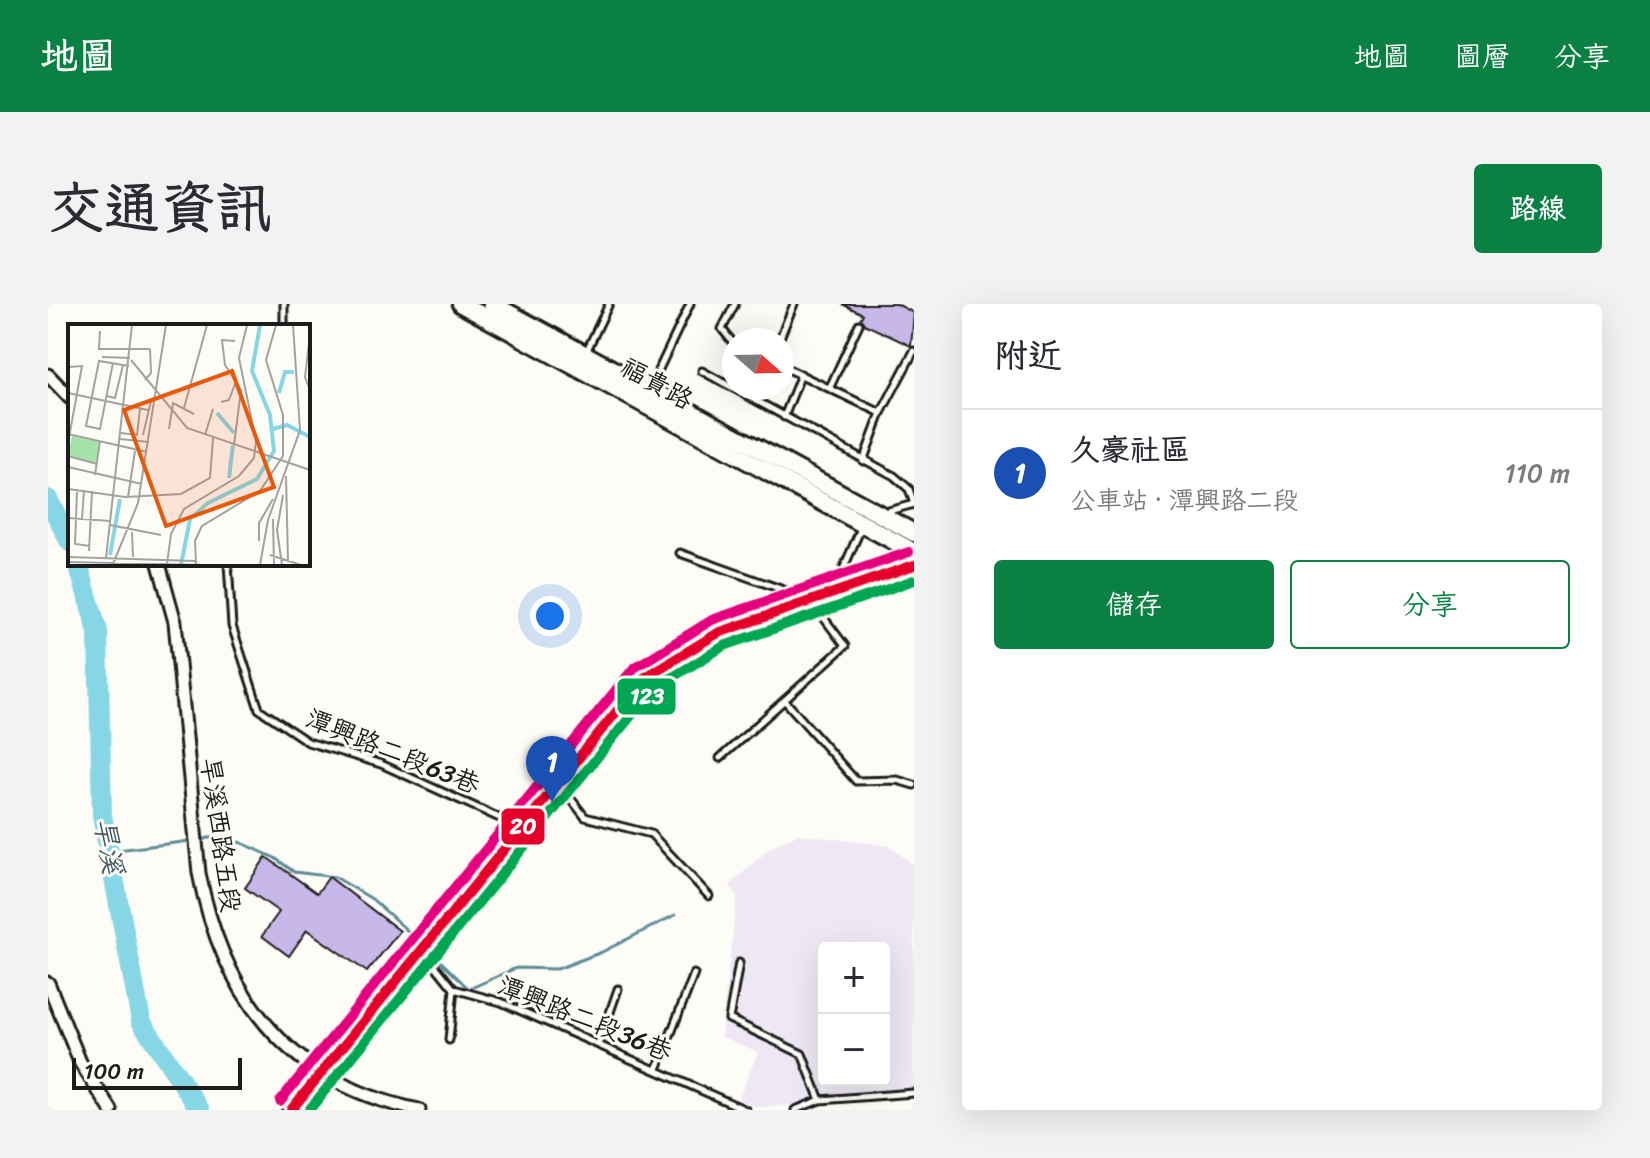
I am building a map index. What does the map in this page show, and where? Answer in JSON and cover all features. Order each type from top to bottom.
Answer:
[{"type":"street","name":"福貴路","points":[[461,304],[870,519],[914,533]]},
{"type":"street","name":"福貴路","points":[[492,304],[649,390],[870,519],[914,552]]},
{"type":"street","points":[[48,375],[68,396]]},
{"type":"street","points":[[291,1110],[632,690],[655,670],[718,633],[914,565]]},
{"type":"street","name":"旱溪西路五段","points":[[160,566],[175,622],[199,873],[214,936],[243,997],[265,1027],[319,1077],[419,1110]]},
{"type":"street","points":[[48,983],[80,1062],[111,1110]]},
{"type":"lane","points":[[584,354],[609,304]]},
{"type":"lane","points":[[649,390],[690,304]]},
{"type":"lane","points":[[723,328],[735,304]]},
{"type":"lane","points":[[784,328],[794,304]]},
{"type":"lane","points":[[830,387],[859,324]]},
{"type":"lane","points":[[863,461],[881,413],[914,351]]},
{"type":"lane","points":[[702,371],[894,476],[909,489],[914,504],[870,519],[832,592]]},
{"type":"lane","points":[[794,371],[881,413]]},
{"type":"lane","points":[[784,417],[801,374]]},
{"type":"lane","points":[[680,553],[810,600],[845,646],[720,758]]},
{"type":"lane","name":"潭興路二段63巷","points":[[228,566],[232,626],[259,709],[308,742],[381,764],[520,827]]},
{"type":"lane","points":[[786,702],[856,781],[897,780],[914,785]]},
{"type":"lane","points":[[558,782],[585,817],[651,834],[709,896]]},
{"type":"lane","points":[[421,948],[454,989],[449,1040]]},
{"type":"lane","points":[[739,963],[729,1019],[802,1054],[820,1100]]},
{"type":"lane","points":[[657,1069],[694,974]]},
{"type":"lane","name":"潭興路二段36巷","points":[[454,989],[501,1002],[746,1110]]},
{"type":"lane","points":[[599,1044],[618,989]]},
{"type":"lane","points":[[795,1110],[820,1100],[914,1093]]},
{"type":"shaded area","points":[[797,834],[890,846],[914,866],[914,1093],[863,1102],[758,1107],[738,1100],[758,1052],[721,1036],[737,895],[730,885],[770,848]]},
{"type":"building","points":[[842,304],[897,304],[914,313],[911,346],[864,324],[860,319],[863,314]]},
{"type":"building","points":[[266,857],[317,893],[329,877],[400,931],[367,972],[307,930],[289,956],[262,936],[279,912],[245,888]]},
{"type":"waterway","name":"旱溪","points":[[48,499],[68,538]]},
{"type":"waterway","name":"旱溪","points":[[79,566],[98,632],[102,815],[141,1021],[200,1110]]},
{"type":"waterway","points":[[199,840],[214,837],[242,843],[275,858],[294,872],[335,877],[372,899],[419,941]]},
{"type":"waterway","points":[[109,851],[191,841]]},
{"type":"waterway","points":[[428,949],[469,989],[516,968],[557,969],[602,952],[675,915]]},
{"type":"transit line","points":[[280,1101],[634,668],[712,620],[909,552]]},
{"type":"transit line","name":"20","points":[[291,1110],[644,678],[718,633],[914,565]]},
{"type":"transit line","name":"123","points":[[309,1110],[653,689],[724,646],[914,580]]},
{"type":"place","name":"久豪社區","points":[[552,802]]}]
